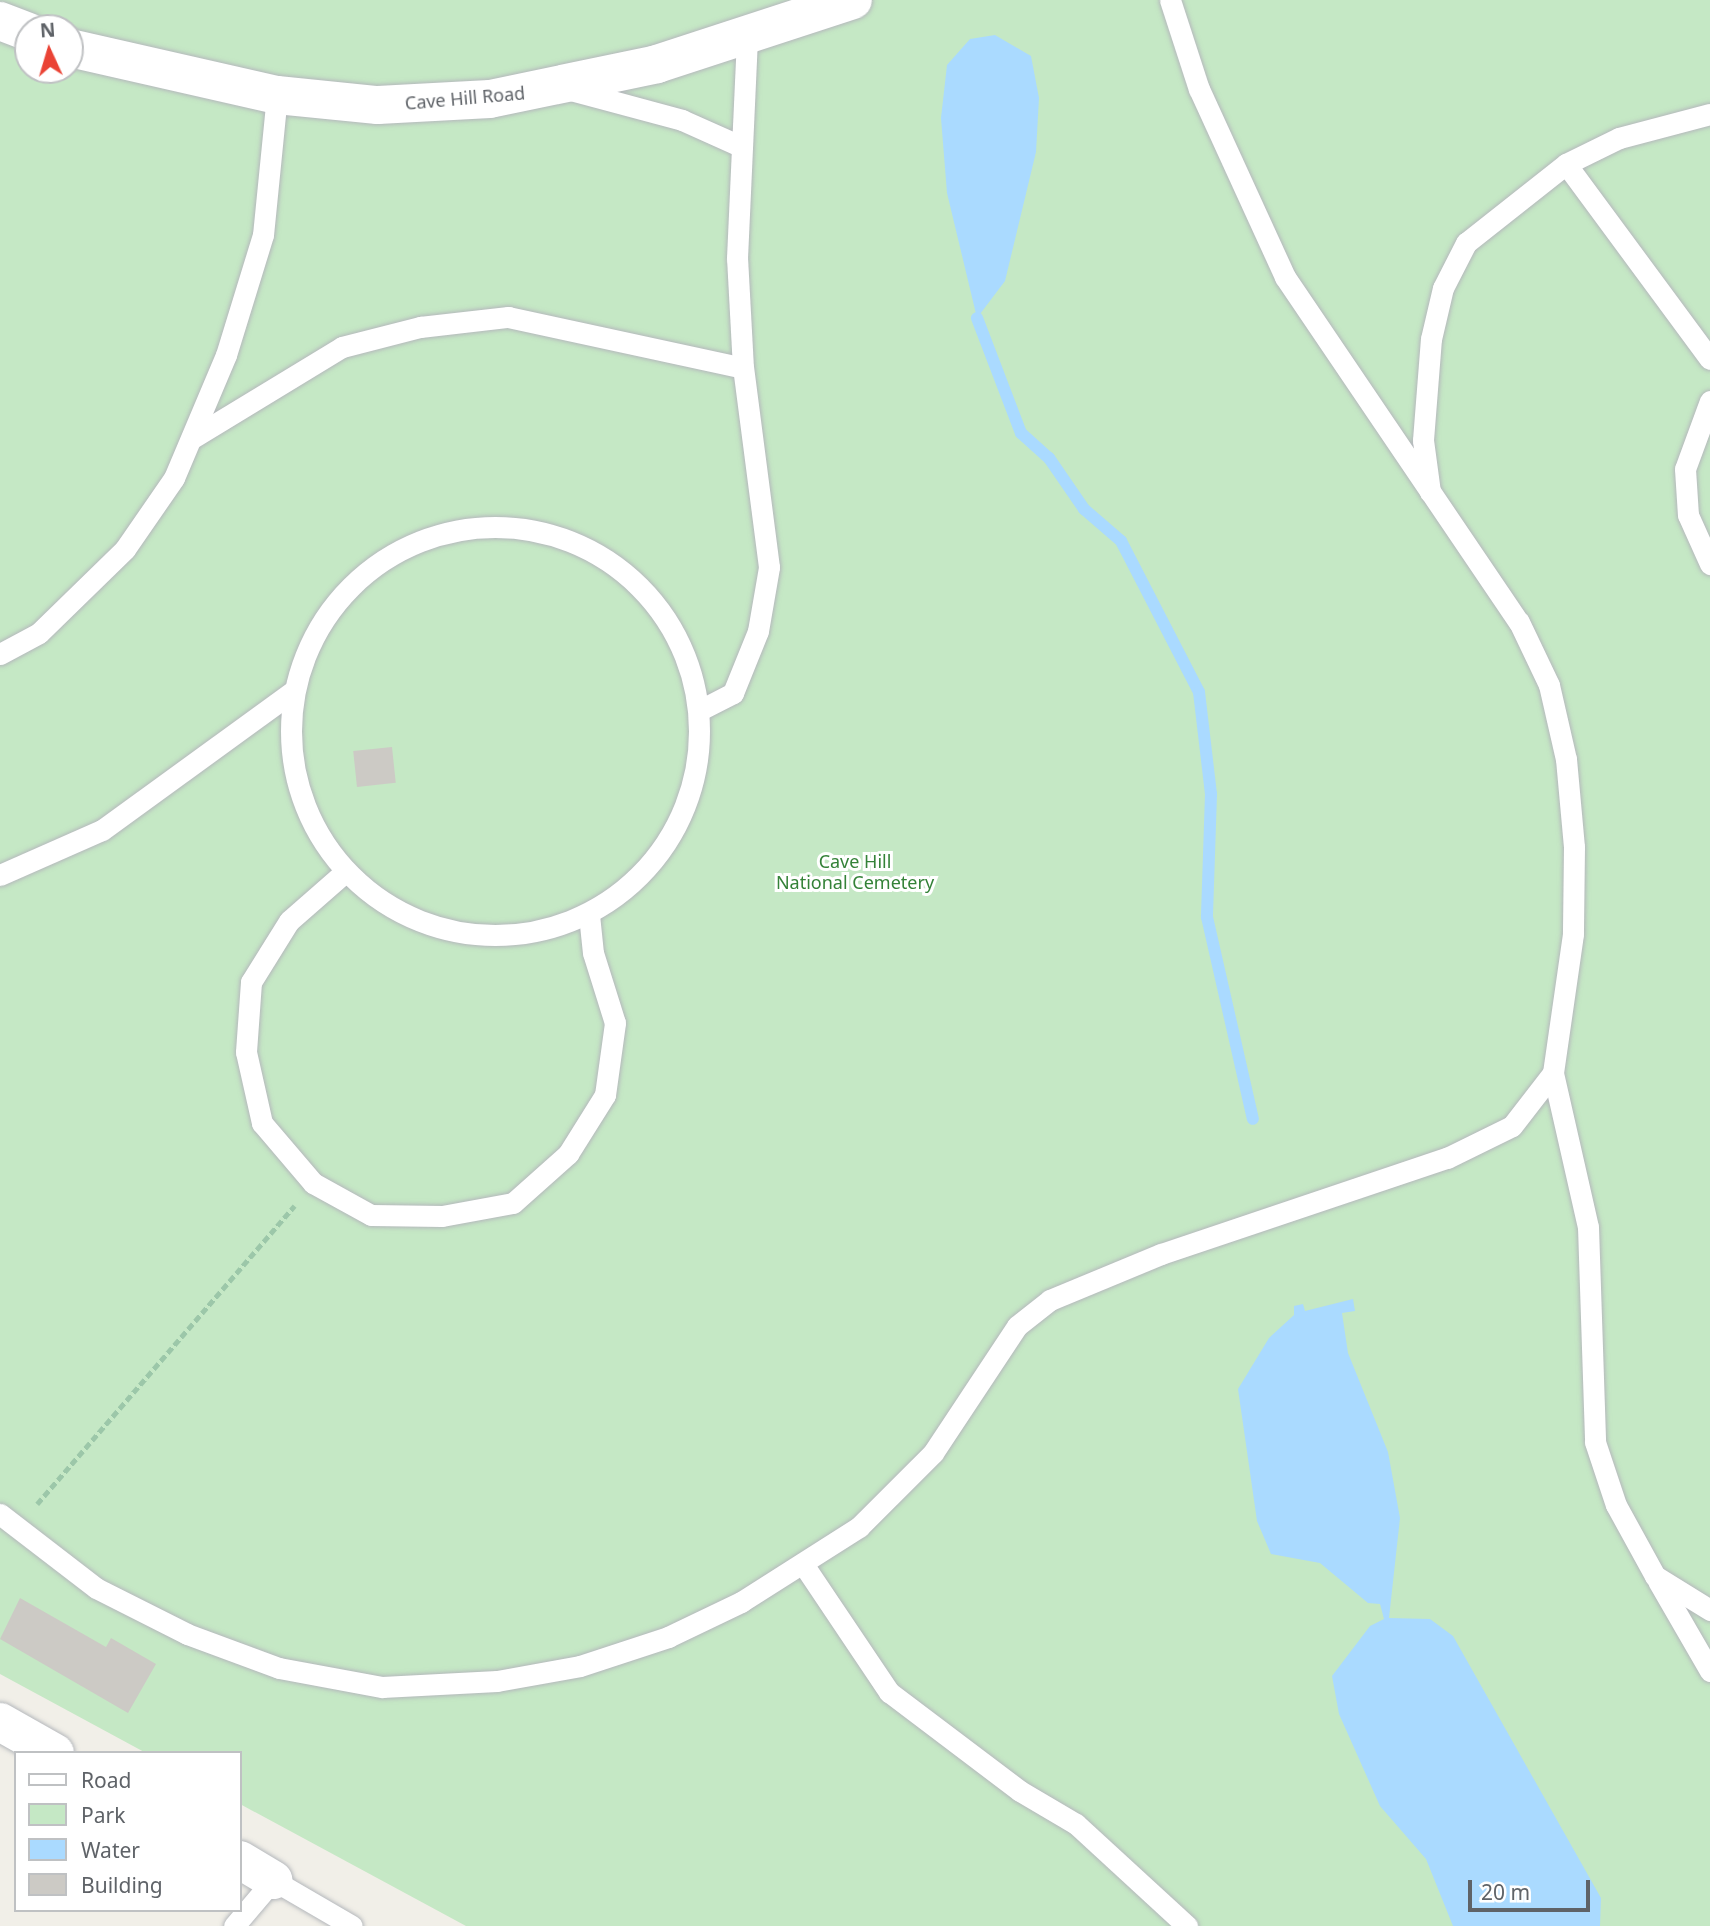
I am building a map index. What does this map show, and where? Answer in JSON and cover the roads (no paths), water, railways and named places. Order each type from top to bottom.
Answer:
[{"type":"street","name":"Cave Hill Road","points":[[84,51],[277,95],[379,105],[562,88],[747,38],[853,0]]},
{"type":"street","points":[[0,1722],[51,1751]]},
{"type":"street","points":[[242,1861],[273,1880]]},
{"type":"lane","points":[[1170,0],[1199,89],[1285,277],[1519,622],[1549,685],[1566,759],[1573,934],[1553,1073],[1588,1227],[1595,1442],[1616,1505],[1710,1671]]},
{"type":"lane","points":[[700,710],[733,693],[758,631],[769,566],[743,368],[738,145],[747,38]]},
{"type":"lane","points":[[562,88],[682,120],[738,145]]},
{"type":"lane","points":[[0,654],[38,633],[125,549],[194,437],[263,235],[277,95]]},
{"type":"lane","points":[[1430,494],[1423,440],[1431,339],[1443,288],[1466,243],[1566,164],[1619,138],[1710,114]]},
{"type":"lane","points":[[1566,164],[1710,359]]},
{"type":"lane","points":[[194,437],[342,347],[420,327],[508,317],[743,368]]},
{"type":"lane","points":[[1710,401],[1685,468],[1688,514],[1710,564]]},
{"type":"lane","points":[[472,527],[537,530],[598,553],[648,593],[684,648],[700,710],[698,772],[677,830],[639,878],[589,915],[526,935],[460,934],[397,912],[345,872],[308,819],[290,757],[292,692],[315,632],[355,580],[409,545],[472,527]]},
{"type":"lane","points":[[0,875],[102,830],[292,692]]},
{"type":"lane","points":[[345,872],[289,921],[251,982],[246,1052],[262,1123],[313,1183],[371,1215],[442,1216],[513,1203],[568,1154],[606,1095],[615,1023],[589,915]]},
{"type":"lane","points":[[6,1520],[96,1588],[187,1634],[279,1668],[382,1688],[497,1681],[580,1666],[668,1637],[805,1567],[859,1527],[933,1453],[1017,1326],[1050,1300],[1161,1254],[1447,1158],[1512,1126],[1553,1073]]},
{"type":"lane","points":[[805,1567],[889,1692],[1020,1791],[1076,1824],[1187,1926]]},
{"type":"lane","points":[[1655,1576],[1710,1610]]},
{"type":"lane","points":[[234,1926],[273,1880],[347,1925]]},
{"type":"water","points":[[995,35],[1031,56],[1039,98],[1036,152],[1005,281],[977,318],[947,193],[941,118],[947,65],[970,39]]},
{"type":"water","points":[[1353,1299],[1355,1311],[1342,1313],[1348,1353],[1388,1452],[1400,1518],[1389,1618],[1430,1619],[1453,1636],[1601,1898],[1600,1926],[1453,1926],[1426,1859],[1380,1806],[1339,1714],[1332,1676],[1370,1626],[1384,1619],[1380,1604],[1368,1603],[1320,1563],[1271,1554],[1257,1521],[1238,1389],[1269,1338],[1294,1315],[1294,1306],[1303,1304],[1305,1311]]},
{"type":"waterway","points":[[977,318],[1021,433],[1049,458],[1084,509],[1121,541],[1199,692],[1211,794],[1207,917],[1253,1119]]},
{"type":"park label","name":"Cave Hill National Cemetery","points":[[855,872]]}]
